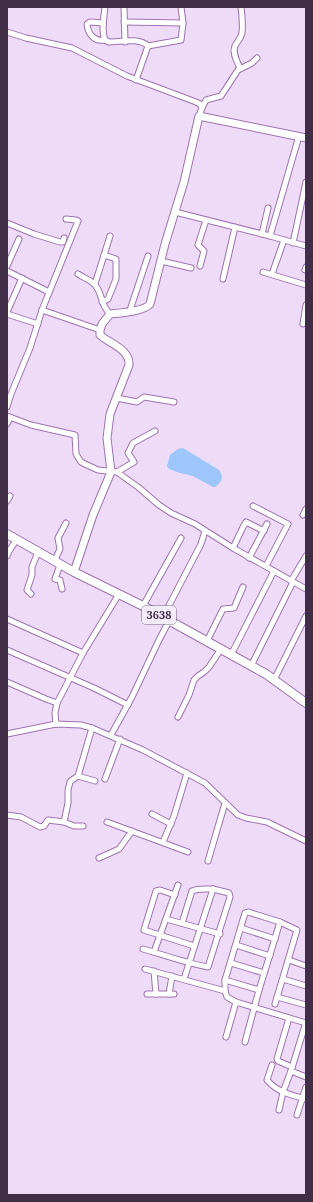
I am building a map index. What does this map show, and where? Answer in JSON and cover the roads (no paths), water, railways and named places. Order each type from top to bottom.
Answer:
[{"type":"main road","name":"3638","points":[[7,534],[74,572],[143,606],[207,641],[274,680],[306,703]]},
{"type":"street","points":[[105,7],[105,40]]},
{"type":"street","points":[[124,7],[125,42]]},
{"type":"street","points":[[104,23],[90,22],[87,24],[88,30],[94,39],[99,41],[105,40],[108,42],[138,41],[148,46],[180,41],[182,38],[181,7]]},
{"type":"street","points":[[240,68],[234,54],[236,44],[240,41],[242,34],[241,7]]},
{"type":"street","points":[[124,22],[182,23]]},
{"type":"street","points":[[7,32],[26,38],[72,48],[136,80],[196,102],[200,104],[202,108]]},
{"type":"street","points":[[136,80],[148,46]]},
{"type":"street","points":[[114,472],[107,446],[107,431],[110,414],[129,365],[129,358],[125,352],[100,335],[102,324],[110,314],[140,309],[148,306],[152,297],[184,182],[202,108],[206,100],[221,96],[236,71],[252,63],[257,58]]},
{"type":"street","points":[[199,116],[302,137],[270,236]]},
{"type":"street","points":[[293,243],[306,182]]},
{"type":"street","points":[[262,234],[268,208]]},
{"type":"street","points":[[175,212],[306,246]]},
{"type":"street","points":[[7,407],[9,393],[26,359],[42,310],[78,221],[66,219]]},
{"type":"street","points":[[200,266],[204,251],[198,246],[206,220]]},
{"type":"street","points":[[7,223],[34,234],[60,242],[63,242],[64,238]]},
{"type":"street","points":[[223,279],[235,227]]},
{"type":"street","points":[[95,284],[110,236]]},
{"type":"street","points":[[7,266],[19,239]]},
{"type":"street","points":[[272,274],[284,240]]},
{"type":"street","points":[[102,302],[108,299],[116,279],[116,259],[104,256]]},
{"type":"street","points":[[130,310],[148,256]]},
{"type":"street","points":[[161,261],[191,268]]},
{"type":"street","points":[[7,271],[49,292]]},
{"type":"street","points":[[263,272],[306,285]]},
{"type":"street","points":[[78,274],[95,284],[102,302],[110,314]]},
{"type":"street","points":[[22,278],[7,313],[38,324]]},
{"type":"street","points":[[303,324],[306,305]]},
{"type":"street","points":[[42,310],[100,330]]},
{"type":"street","points":[[117,398],[137,402],[144,397],[174,402]]},
{"type":"street","points":[[7,424],[8,417],[46,429],[75,435],[75,451],[81,462],[98,470],[114,472],[138,487],[171,513],[195,524],[249,558],[306,589]]},
{"type":"street","points":[[74,572],[93,515],[114,472],[134,462],[128,453],[133,444],[155,431]]},
{"type":"street","points":[[7,502],[10,496]]},
{"type":"street","points":[[253,506],[288,524],[266,566]]},
{"type":"street","points":[[303,515],[306,509]]},
{"type":"street","points":[[233,548],[242,527],[246,522],[264,530]]},
{"type":"street","points":[[62,589],[60,580],[55,579],[60,565],[58,562],[60,549],[58,538],[66,523]]},
{"type":"street","points":[[249,558],[267,524]]},
{"type":"street","points":[[111,735],[128,705],[201,544],[205,531]]},
{"type":"street","points":[[143,606],[181,538]]},
{"type":"street","points":[[7,556],[17,539]]},
{"type":"street","points":[[31,594],[27,590],[32,575],[32,567],[38,552],[41,552]]},
{"type":"street","points":[[251,666],[292,581],[306,556]]},
{"type":"street","points":[[231,655],[274,571]]},
{"type":"street","points":[[207,641],[223,609],[234,608],[243,587]]},
{"type":"street","points":[[56,724],[55,713],[57,702],[119,594]]},
{"type":"street","points":[[274,680],[306,616]]},
{"type":"street","points":[[7,619],[84,653]]},
{"type":"street","points":[[178,717],[189,695],[193,682],[209,667],[221,649]]},
{"type":"street","points":[[7,650],[128,705]]},
{"type":"street","points":[[7,682],[46,699],[57,702]]},
{"type":"street","points":[[7,734],[56,724],[81,725],[92,728],[143,750],[205,783],[238,815],[267,822],[306,841]]},
{"type":"street","points":[[64,822],[70,782],[78,776],[92,728]]},
{"type":"street","points":[[105,779],[120,739]]},
{"type":"street","points":[[163,842],[180,798],[187,774]]},
{"type":"street","points":[[78,776],[95,781]]},
{"type":"street","points":[[208,861],[225,803]]},
{"type":"street","points":[[152,814],[170,824]]},
{"type":"street","points":[[7,815],[20,817],[40,827],[44,826],[48,820],[64,822],[74,826],[84,826]]},
{"type":"street","points":[[107,822],[188,852]]},
{"type":"street","points":[[100,858],[119,849],[132,831]]},
{"type":"street","points":[[154,952],[178,885]]},
{"type":"street","points":[[143,949],[209,967],[230,897],[229,893],[213,889],[199,889],[192,891],[182,923]]},
{"type":"street","points":[[184,980],[213,889]]},
{"type":"street","points":[[175,895],[160,890],[155,892],[144,930],[194,946]]},
{"type":"street","points":[[275,1004],[298,931],[296,928],[280,922],[247,912],[225,980],[225,991],[227,997],[236,1002],[306,1023],[304,1043],[283,1092],[278,1110]]},
{"type":"street","points":[[166,919],[220,934]]},
{"type":"street","points":[[245,1042],[280,922]]},
{"type":"street","points":[[241,928],[275,939]]},
{"type":"street","points":[[236,945],[270,956]]},
{"type":"street","points":[[289,960],[306,966]]},
{"type":"street","points":[[231,963],[264,973]]},
{"type":"street","points":[[145,969],[225,991]]},
{"type":"street","points":[[154,971],[156,994]]},
{"type":"street","points":[[147,994],[171,994],[172,976]]},
{"type":"street","points":[[283,979],[306,986]]},
{"type":"street","points":[[225,980],[259,990]]},
{"type":"street","points":[[278,997],[306,1005]]},
{"type":"street","points":[[226,1037],[236,1002]]},
{"type":"street","points":[[289,1018],[277,1059],[281,1064],[306,1077]]},
{"type":"street","points":[[272,1066],[267,1080],[275,1088],[283,1092],[304,1098]]},
{"type":"street","points":[[297,1115],[304,1098],[306,1087]]},
{"type":"water","points":[[183,448],[219,470],[222,477],[221,481],[215,487],[193,476],[169,469],[167,466],[170,455],[178,449]]}]
